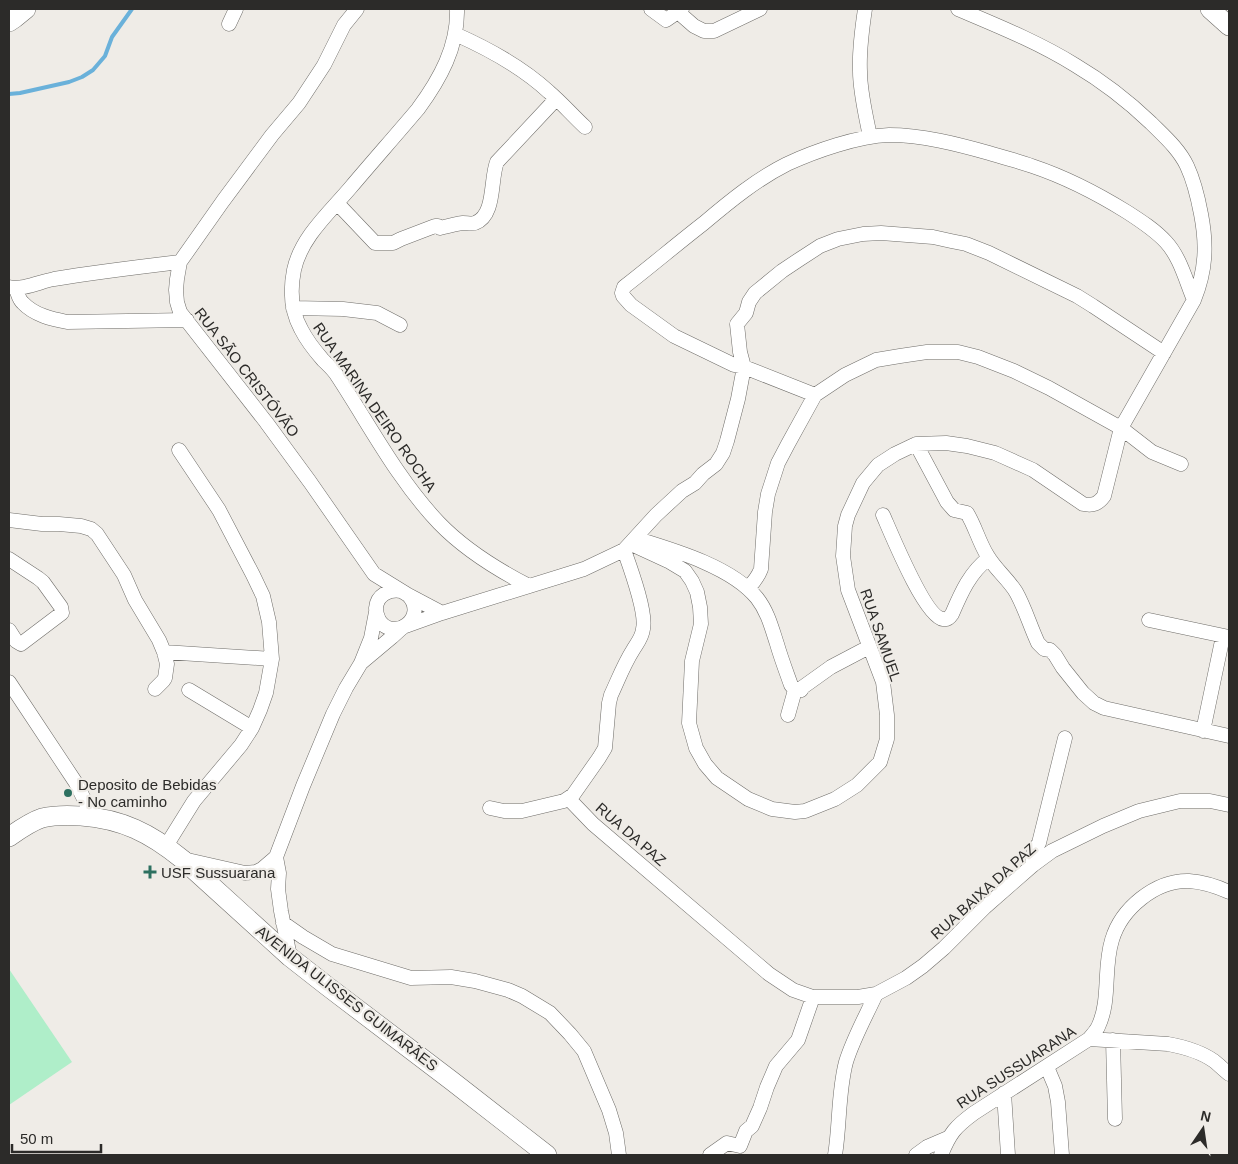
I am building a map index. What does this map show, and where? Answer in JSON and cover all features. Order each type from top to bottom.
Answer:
[{"type":"main road","points":[[9,22],[26,9]]},
{"type":"main road","points":[[1210,9],[1229,26]]},
{"type":"main road","name":"AVENIDA ULISSES GUIMARÃES","points":[[9,837],[42,818],[57,816],[93,817],[123,824],[166,846],[290,957],[547,1155]]},
{"type":"street","points":[[229,24],[236,9]]},
{"type":"street","name":"RUA SÃO CRISTÓVÃO","points":[[357,9],[344,25],[324,64],[299,103],[261,149],[180,262],[176,290],[177,302],[180,312],[266,422],[374,574],[442,613]]},
{"type":"street","name":"RUA MARINA DEIRO ROCHA","points":[[457,9],[455,34],[447,61],[438,79],[418,109],[305,243],[294,268],[291,292],[293,308],[301,330],[336,374],[413,493],[439,523],[461,543],[482,559],[528,586]]},
{"type":"street","points":[[651,9],[666,20],[680,10],[694,26],[714,31],[760,9]]},
{"type":"street","points":[[864,9],[860,48],[860,72],[870,137]]},
{"type":"street","points":[[958,9],[1014,33],[1075,65],[1103,83],[1141,113],[1178,151],[1187,166],[1198,198],[1205,233],[1204,263],[1200,284],[1194,300],[1121,428]]},
{"type":"street","points":[[455,34],[487,49],[517,67],[544,88],[585,127]]},
{"type":"street","points":[[337,204],[375,243],[393,243],[435,226],[440,228],[454,224],[476,223],[488,210],[497,162],[556,99]]},
{"type":"street","points":[[815,395],[744,367],[734,365],[674,336],[631,305],[622,296],[622,293],[624,287],[734,197],[786,165],[844,143],[889,135],[924,138],[970,148],[1034,166],[1070,181],[1114,204],[1156,232],[1168,243],[1177,258],[1194,300]]},
{"type":"street","points":[[374,574],[378,618],[386,626],[398,629],[442,613],[584,569],[630,544],[656,515],[682,491],[696,484],[703,474],[716,464],[728,441],[744,367],[740,352],[737,324],[746,313],[749,302],[761,288],[800,259],[820,246],[838,239],[862,234],[880,233],[925,236],[966,244],[989,253],[1077,296],[1164,353]]},
{"type":"street","points":[[180,262],[99,272],[12,288],[21,302],[35,313],[56,320],[67,322],[188,320]]},
{"type":"street","points":[[293,308],[343,309],[377,313],[400,325]]},
{"type":"street","points":[[748,588],[759,576],[761,569],[768,494],[775,470],[784,450],[815,395],[844,375],[876,360],[927,352],[958,352],[978,356],[1050,388],[1121,428],[1152,452],[1181,464]]},
{"type":"street","name":"RUA SAMUEL","points":[[630,544],[670,562],[684,571],[692,581],[697,592],[700,624],[692,661],[689,723],[696,748],[705,764],[717,778],[748,799],[772,809],[795,812],[805,811],[835,799],[857,785],[880,762],[886,739],[887,715],[883,682],[847,583],[843,556],[845,526],[863,483],[878,466],[895,454],[916,444],[946,442],[995,453],[1033,470],[1083,504],[1093,505],[1104,496],[1121,428]]},
{"type":"street","points":[[916,444],[947,502],[954,510],[967,513],[988,558],[1010,582],[1038,643],[1055,655],[1083,693],[1094,703],[1104,708],[1229,736]]},
{"type":"street","points":[[166,846],[194,801],[241,745],[252,728],[266,693],[272,659],[269,622],[263,596],[254,575],[219,510],[178,450]]},
{"type":"street","points":[[884,515],[909,573],[931,610],[941,619],[949,618],[969,579],[988,558]]},
{"type":"street","points":[[9,520],[72,525],[91,529],[104,542],[164,652],[167,664],[165,678],[155,689]]},
{"type":"street","points":[[630,544],[688,556],[709,564],[748,588],[758,599],[770,622],[791,685],[795,690]]},
{"type":"street","points":[[490,808],[504,811],[522,810],[569,799],[577,791],[605,748],[610,695],[633,649],[640,640],[644,628],[630,544]]},
{"type":"street","points":[[9,560],[43,582],[61,607],[62,613],[21,644],[16,642],[9,630]]},
{"type":"street","points":[[182,859],[245,873],[256,872],[276,858],[332,714],[361,662],[371,638],[378,600],[388,591],[395,590],[405,593],[412,599],[414,605],[415,612],[413,618],[392,638],[361,662]]},
{"type":"street","points":[[1150,620],[1226,637],[1203,730]]},
{"type":"street","points":[[795,690],[801,690],[831,667],[869,647]]},
{"type":"street","points":[[164,652],[272,659]]},
{"type":"street","points":[[9,682],[76,783],[93,817]]},
{"type":"street","points":[[189,690],[252,728]]},
{"type":"street","points":[[788,715],[795,690]]},
{"type":"street","points":[[1033,865],[1032,855],[1039,843],[1065,738]]},
{"type":"street","name":"RUA DA PAZ","points":[[569,799],[593,824],[769,974],[793,990],[813,997],[858,997],[876,994],[906,978]]},
{"type":"street","name":"RUA BAIXA DA PAZ","points":[[906,978],[944,948],[985,907],[1052,851],[1103,826],[1139,812],[1180,801],[1210,800],[1229,805]]},
{"type":"street","points":[[1039,843],[1052,851]]},
{"type":"street","points":[[276,858],[279,873],[279,901],[286,946],[290,957]]},
{"type":"street","name":"RUA SUSSUARANA","points":[[941,1155],[948,1138],[958,1125],[974,1112],[1089,1039],[1098,1027],[1105,1001],[1112,940],[1124,915],[1133,906],[1156,889],[1172,883],[1187,881],[1202,883],[1229,892]]},
{"type":"street","points":[[283,923],[332,954],[351,958],[391,973],[411,978],[451,977],[475,980],[522,996],[550,1013],[584,1052],[609,1110],[616,1133],[619,1155]]},
{"type":"street","points":[[835,1155],[846,1062],[876,994]]},
{"type":"street","points":[[710,1155],[727,1143],[740,1146],[746,1131],[752,1126],[776,1066],[798,1040],[813,997]]},
{"type":"street","points":[[1089,1039],[1168,1044],[1202,1054],[1214,1061],[1229,1074]]},
{"type":"street","points":[[1113,1040],[1115,1119]]},
{"type":"street","points":[[1047,1067],[1055,1086],[1058,1102],[1062,1155]]},
{"type":"street","points":[[1004,1094],[1008,1155]]},
{"type":"street","points":[[916,1155],[948,1138]]},
{"type":"green space","points":[[9,969],[72,1062],[9,1105]]},
{"type":"waterway","points":[[9,94],[69,82],[93,70],[105,56],[112,37],[132,9]]},
{"type":"place","name":"Deposito de Bebidas - No caminho","points":[[68,793]]},
{"type":"place","name":"USF Sussuarana","points":[[150,872]]}]
